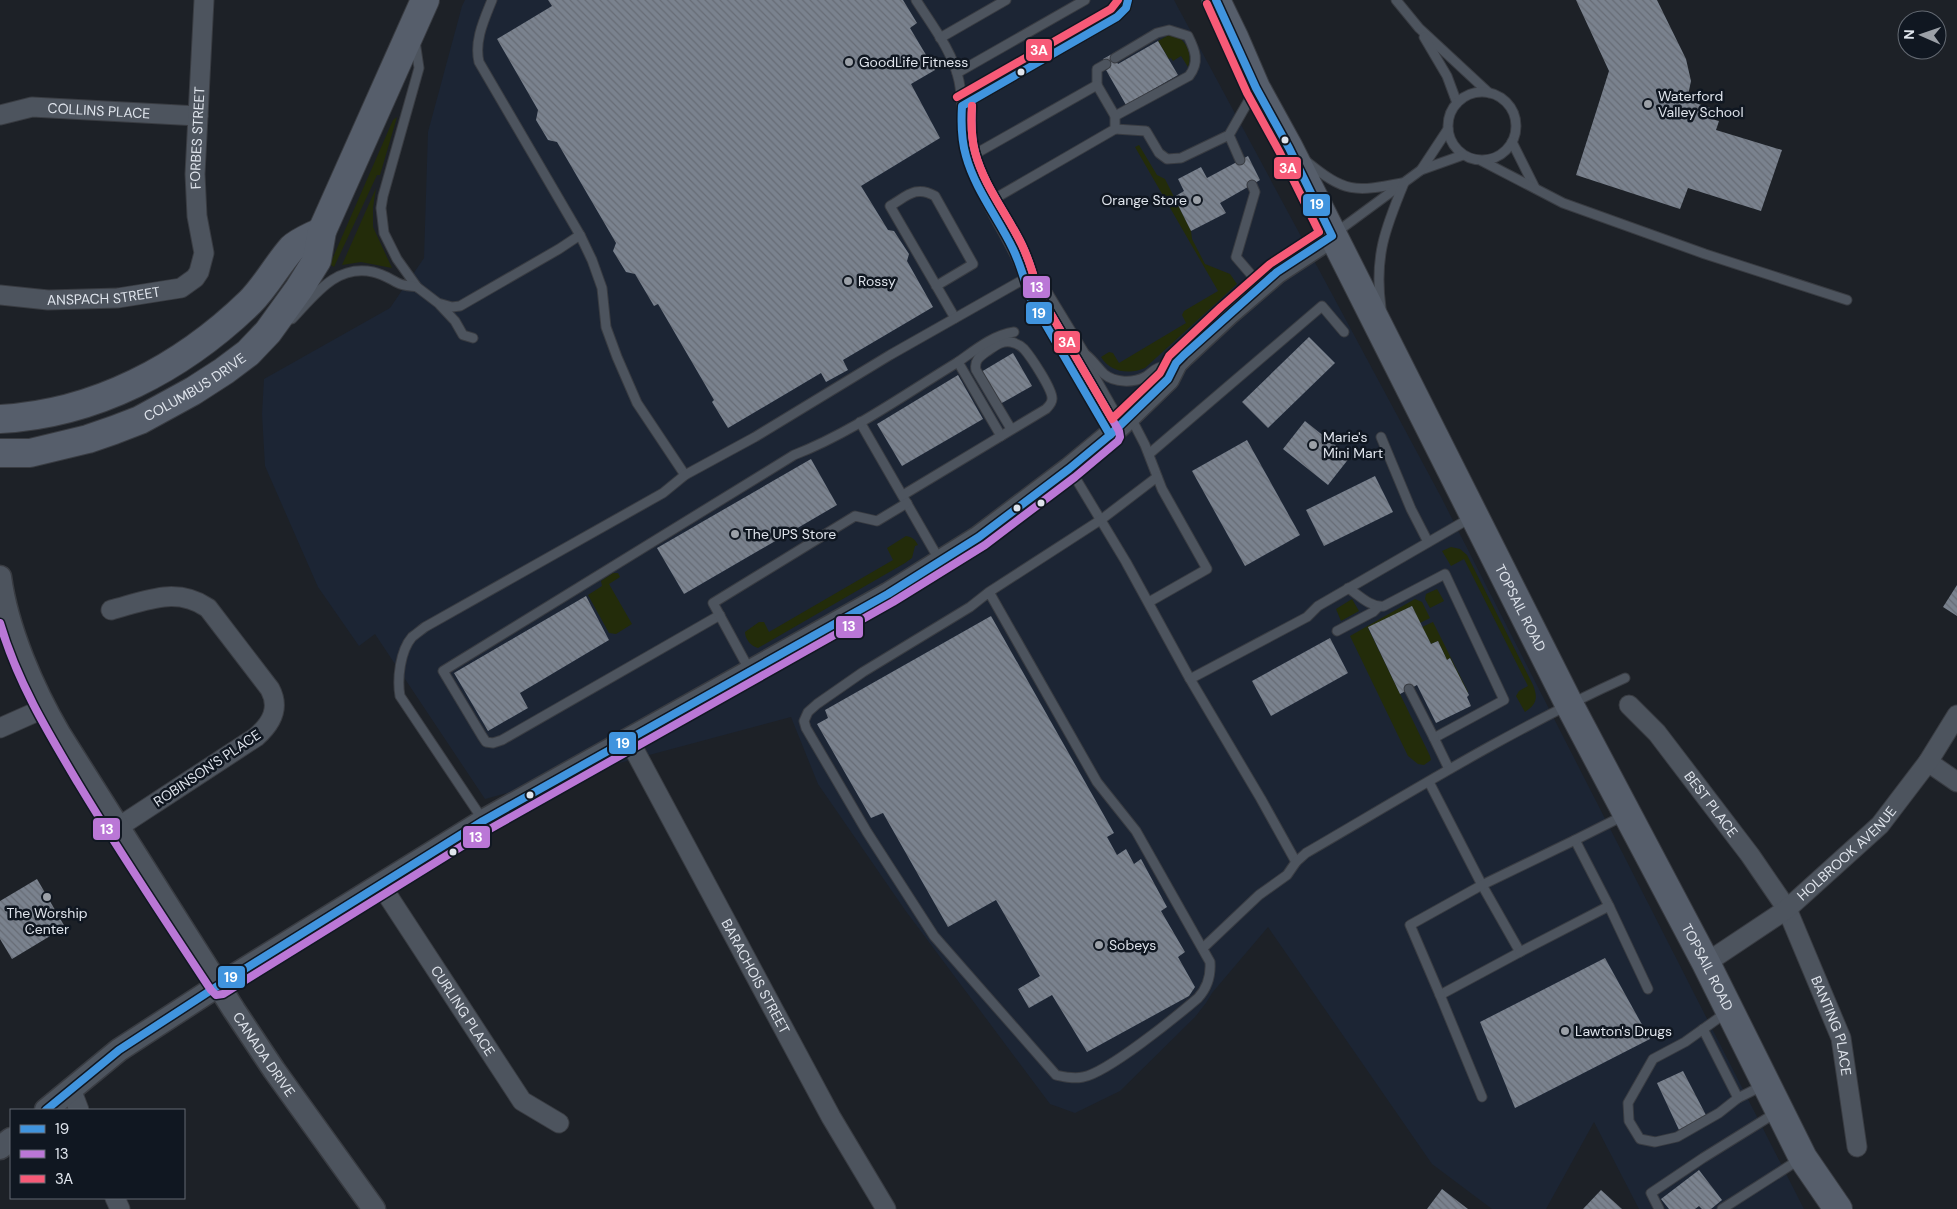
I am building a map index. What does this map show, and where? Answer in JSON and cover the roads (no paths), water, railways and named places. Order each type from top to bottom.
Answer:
[{"type":"main road","name":"COLUMBUS DRIVE","points":[[0,453],[30,453],[88,439],[140,420],[193,391],[248,354],[268,332],[317,260],[322,231],[424,0]]},
{"type":"main road","name":"TOPSAIL ROAD","points":[[1216,0],[1256,88],[1289,148],[1569,704],[1706,963],[1803,1158],[1838,1209]]},
{"type":"main road","points":[[0,419],[21,418],[75,408],[116,393],[153,375],[212,337],[254,298],[294,246],[322,231]]},
{"type":"street","name":"FORBES STREET","points":[[199,272],[204,253],[195,202],[204,0]]},
{"type":"street","name":"COLLINS PLACE","points":[[0,115],[32,107],[198,116]]},
{"type":"street","points":[[47,1109],[119,1050],[219,985],[483,820],[888,594],[979,537],[1069,469],[1121,425],[1168,379],[1176,363],[1260,286],[1277,272],[1332,236]]},
{"type":"street","name":"ANSPACH STREET","points":[[0,295],[48,300],[118,298],[181,288],[195,278],[199,272]]},
{"type":"street","name":"CANADA DRIVE","points":[[0,576],[7,613],[44,708],[117,828],[274,1070],[374,1209]]},
{"type":"street","name":"ROBINSON'S PLACE","points":[[111,610],[165,596],[189,598],[199,602],[208,608],[270,688],[274,697],[275,709],[265,729],[256,737],[117,828]]},
{"type":"street","name":"BEST PLACE","points":[[1629,705],[1657,733],[1750,855],[1787,909]]},
{"type":"street","points":[[0,728],[44,708]]},
{"type":"street","name":"HOLBROOK AVENUE","points":[[1706,963],[1787,909],[1880,825],[1928,762],[1957,715]]},
{"type":"street","name":"BARACHOIS STREET","points":[[629,740],[831,1117],[886,1209]]},
{"type":"street","points":[[1928,762],[1957,782]]},
{"type":"street","name":"CURLING PLACE","points":[[383,883],[394,904],[522,1100],[559,1123]]},
{"type":"street","name":"BANTING PLACE","points":[[1787,909],[1840,1038],[1858,1147]]},
{"type":"street","points":[[71,1089],[79,1109]]},
{"type":"street","points":[[0,1148],[10,1140]]},
{"type":"lane","points":[[492,0],[479,37],[477,54],[479,62],[580,235],[600,282],[608,335],[637,403],[685,475]]},
{"type":"lane","points":[[916,0],[940,38],[958,74],[962,106],[962,130],[968,158],[987,203],[1009,242],[1026,278],[1029,296],[1121,425],[1148,454],[1157,477],[1206,569],[1149,602]]},
{"type":"lane","points":[[940,38],[1006,0]]},
{"type":"lane","points":[[958,74],[1086,0]]},
{"type":"lane","points":[[962,106],[1117,17],[1126,8],[1128,0]]},
{"type":"lane","points":[[1396,0],[1419,28],[1489,93]]},
{"type":"lane","points":[[413,28],[419,68],[386,183],[381,208],[384,233],[396,259],[417,287],[438,303],[455,321],[464,335],[473,338]]},
{"type":"lane","points":[[1419,28],[1447,76],[1457,103]]},
{"type":"lane","points":[[1115,58],[1157,33],[1169,30],[1188,36],[1196,55],[1194,70],[1189,76],[1115,116]]},
{"type":"lane","points":[[1106,64],[1097,69],[1097,85],[1115,116],[1115,129]]},
{"type":"lane","points":[[968,158],[1097,85]]},
{"type":"lane","points":[[987,203],[1115,129],[1146,131],[1158,153],[1167,159],[1181,158],[1229,135],[1256,88]]},
{"type":"lane","points":[[1482,161],[1500,155],[1507,150],[1512,142],[1516,126],[1511,109],[1498,96],[1489,93],[1472,94],[1457,103],[1448,120],[1450,139],[1463,155],[1482,161],[1563,203],[1705,254],[1847,300]]},
{"type":"lane","points":[[1421,170],[1448,129]]},
{"type":"lane","points":[[1229,135],[1240,160]]},
{"type":"lane","points":[[1512,142],[1535,188]]},
{"type":"lane","points":[[1289,148],[1336,184],[1359,189],[1404,183]]},
{"type":"lane","points":[[1332,236],[1421,170],[1463,155]]},
{"type":"lane","points":[[1385,338],[1378,285],[1378,269],[1381,248],[1404,183]]},
{"type":"lane","points":[[1252,185],[1255,192],[1236,258],[1260,286]]},
{"type":"lane","points":[[936,286],[973,264],[935,196],[920,190],[890,206],[936,286],[955,318]]},
{"type":"lane","points":[[438,303],[452,307],[460,306],[580,235]]},
{"type":"lane","points":[[268,332],[287,326],[328,281],[340,274],[355,271],[372,272],[400,284],[417,287]]},
{"type":"lane","points":[[483,820],[400,696],[398,687],[402,664],[405,651],[412,638],[425,627],[663,492],[685,475],[755,437],[890,355],[1026,278]]},
{"type":"lane","points":[[1026,278],[1043,285],[1085,354],[1088,365],[1121,425]]},
{"type":"lane","points":[[1148,454],[1322,306],[1344,332]]},
{"type":"lane","points":[[720,615],[645,660],[502,740],[493,743],[486,742],[443,671],[794,455],[812,448],[860,422],[1002,334],[1014,332]]},
{"type":"lane","points":[[750,672],[713,603],[855,516],[877,521],[905,499],[1046,409],[1052,401],[1052,397],[1032,359],[1018,344],[1006,341],[979,357],[975,366],[1012,430]]},
{"type":"lane","points":[[1085,354],[1106,375],[1125,381],[1137,380],[1147,376],[1156,368],[1176,363]]},
{"type":"lane","points":[[958,362],[1001,436]]},
{"type":"lane","points":[[860,422],[940,561]]},
{"type":"lane","points":[[1381,437],[1411,509],[1428,542]]},
{"type":"lane","points":[[1069,469],[1102,519],[1190,679],[1262,799],[1296,862]]},
{"type":"lane","points":[[989,592],[1097,782],[1136,831],[1210,962],[1209,980],[1204,990],[1192,1003],[1126,1053],[1095,1073],[1076,1078],[1056,1075],[934,936],[867,832],[806,728],[804,721],[808,712],[863,672],[970,607],[989,592],[1102,519],[1157,477]]},
{"type":"lane","points":[[1190,679],[1307,618],[1318,606],[1475,516]]},
{"type":"lane","points":[[1348,588],[1372,605],[1378,607],[1384,606],[1445,574],[1504,700],[1434,738]]},
{"type":"lane","points":[[1337,632],[1373,612],[1378,607]]},
{"type":"lane","points":[[1203,948],[1259,895],[1287,875],[1296,862],[1306,853],[1449,769],[1569,704],[1625,678]]},
{"type":"lane","points":[[1409,689],[1449,769]]},
{"type":"lane","points":[[1429,782],[1482,885],[1520,952]]},
{"type":"lane","points":[[1482,1097],[1410,926],[1482,885],[1627,814]]},
{"type":"lane","points":[[1575,840],[1648,989]]},
{"type":"lane","points":[[1440,995],[1609,906]]},
{"type":"lane","points":[[1730,1010],[1685,1042],[1653,1059],[1628,1103],[1629,1121],[1640,1139],[1655,1142],[1677,1137],[1719,1113],[1738,1098],[1765,1084]]},
{"type":"lane","points":[[1703,1029],[1738,1098]]},
{"type":"lane","points":[[1659,1209],[1652,1193],[1703,1158],[1780,1111]]},
{"type":"lane","points":[[1722,1209],[1803,1158]]},
{"type":"place","name":"GoodLife Fitness","points":[[849,62]]},
{"type":"place","name":"Waterford Valley School","points":[[1648,104]]},
{"type":"place","name":"Orange Store","points":[[1197,200]]},
{"type":"place","name":"Rossy","points":[[848,281]]},
{"type":"place","name":"Marie's Mini Mart","points":[[1313,445]]},
{"type":"place","name":"The UPS Store","points":[[735,534]]},
{"type":"place","name":"The Worship Center","points":[[47,897]]},
{"type":"place","name":"Sobeys","points":[[1099,945]]},
{"type":"place","name":"Lawton's Drugs","points":[[1565,1031]]}]
